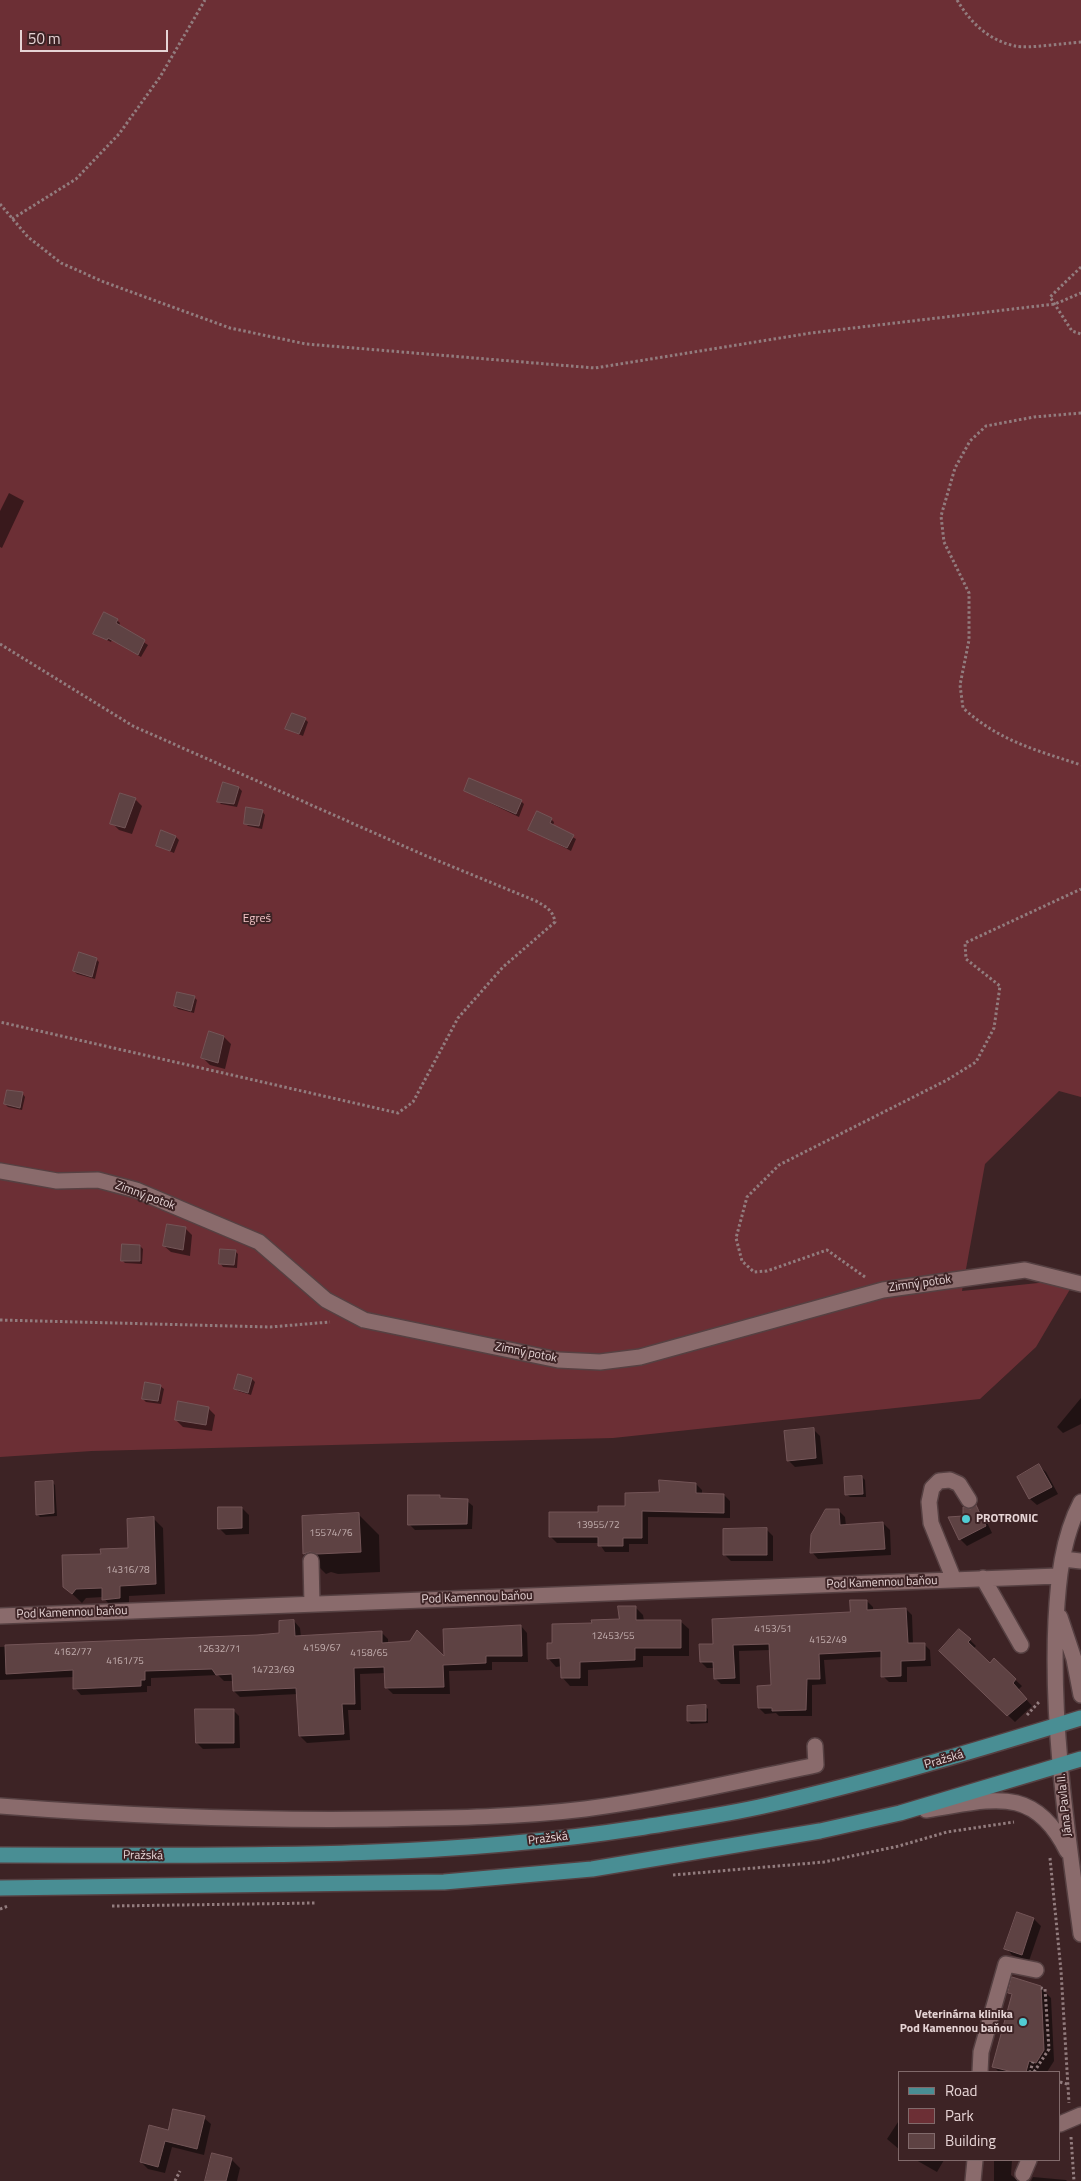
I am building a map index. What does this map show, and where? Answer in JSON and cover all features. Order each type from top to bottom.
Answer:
[{"type":"main road","name":"Pražská","points":[[0,1855],[187,1857],[374,1852],[517,1842],[636,1828],[775,1804],[948,1760],[1081,1718]]},
{"type":"main road","points":[[0,1888],[444,1882],[592,1869],[820,1831],[900,1813],[1081,1759]]},
{"type":"street","name":"Zimný potok","points":[[0,1171],[57,1181],[98,1180],[136,1190],[259,1242],[326,1300],[364,1320],[558,1360],[600,1362],[640,1357],[883,1290],[1025,1270],[1081,1284]]},
{"type":"street","name":"Pod Kamennou baňou","points":[[954,1580],[931,1523],[930,1502],[932,1488],[939,1481],[950,1480],[959,1484],[969,1500]]},
{"type":"street","points":[[1056,1726],[1054,1662],[1058,1576],[1074,1516],[1081,1502]]},
{"type":"street","points":[[1063,1558],[1081,1561]]},
{"type":"street","points":[[311,1562],[312,1604]]},
{"type":"street","name":"Pod Kamennou baňou","points":[[0,1616],[1058,1576]]},
{"type":"street","points":[[983,1578],[1021,1645]]},
{"type":"street","points":[[1057,1608],[1078,1665],[1081,1695]]},
{"type":"street","name":"Jána Pavla II.","points":[[1056,1726],[1081,1934]]},
{"type":"street","points":[[0,1806],[80,1812],[312,1820],[480,1818],[584,1809],[659,1797],[816,1765],[815,1746]]},
{"type":"street","points":[[900,1813],[1001,1800],[1019,1802],[1034,1810],[1048,1821],[1060,1837],[1071,1860]]},
{"type":"street","points":[[980,2071],[981,2052],[1006,1964],[1036,1970]]},
{"type":"street","points":[[973,2181],[974,2161]]},
{"type":"street","points":[[1023,2174],[1029,2161]]},
{"type":"path","points":[[12,219],[76,179],[119,134],[160,77],[204,0]]},
{"type":"path","points":[[957,0],[968,18],[986,34],[1017,47],[1081,42]]},
{"type":"path","points":[[0,204],[28,237],[61,263],[104,282],[230,328],[306,344],[509,361],[595,368],[810,333],[1055,304],[1081,294]]},
{"type":"path","points":[[1081,267],[1050,297],[1072,331],[1081,334]]},
{"type":"path","points":[[1081,413],[1034,417],[986,426],[970,441],[955,468],[942,516],[944,542],[969,593],[969,640],[960,685],[963,708],[982,725],[1015,742],[1081,764]]},
{"type":"path","points":[[0,644],[133,726],[536,901],[549,909],[554,915],[555,922],[503,967],[458,1018],[413,1102],[398,1113],[0,1022]]},
{"type":"path","points":[[883,1290],[827,1250],[767,1271],[754,1272],[742,1261],[736,1238],[747,1197],[779,1165],[947,1080],[976,1062],[994,1028],[1000,986],[966,959],[965,943],[1081,889]]},
{"type":"path","points":[[0,1320],[270,1326],[323,1323]]},
{"type":"path","points":[[1049,1853],[1052,1868],[1060,1972],[1074,2181]]},
{"type":"path","points":[[1032,2071],[1048,2049],[1045,1989],[1041,1988]]},
{"type":"path","points":[[1031,2071],[1033,2062]]},
{"type":"path","points":[[1061,2082],[1067,2084]]},
{"type":"path","points":[[175,2181],[180,2171]]},
{"type":"green space","name":"Egreš","points":[[0,0],[1081,0],[1081,1097],[1059,1091],[985,1164],[962,1291],[1076,1279],[1036,1347],[980,1399],[613,1438],[92,1451],[0,1457]]},
{"type":"building","points":[[104,612],[118,619],[116,623],[145,640],[138,655],[108,638],[107,640],[93,634]]},
{"type":"building","points":[[292,713],[306,718],[299,734],[285,729]]},
{"type":"building","points":[[469,778],[522,800],[516,814],[464,791]]},
{"type":"building","points":[[223,782],[239,787],[234,804],[217,802]]},
{"type":"building","points":[[120,793],[136,798],[125,828],[110,824]]},
{"type":"building","points":[[246,807],[263,810],[259,826],[244,824]]},
{"type":"building","points":[[537,811],[552,818],[550,823],[574,835],[567,848],[528,830]]},
{"type":"building","points":[[161,830],[176,836],[170,851],[156,846]]},
{"type":"building","points":[[79,952],[97,958],[92,977],[73,971]]},
{"type":"building","points":[[177,992],[195,996],[191,1011],[174,1006]]},
{"type":"building","points":[[209,1031],[224,1036],[218,1063],[201,1058]]},
{"type":"building","points":[[7,1090],[23,1092],[20,1108],[4,1104]]},
{"type":"building","points":[[167,1224],[186,1227],[183,1250],[163,1246]]},
{"type":"building","points":[[122,1244],[140,1245],[140,1261],[121,1261]]},
{"type":"building","points":[[220,1249],[236,1250],[234,1265],[219,1264]]},
{"type":"building","points":[[238,1374],[252,1378],[248,1393],[234,1389]]},
{"type":"building","points":[[145,1382],[161,1385],[158,1401],[142,1399]]},
{"type":"building","points":[[178,1401],[209,1407],[206,1425],[175,1420]]},
{"type":"building","points":[[814,1428],[816,1458],[787,1461],[784,1431]]},
{"type":"building","points":[[1039,1464],[1052,1487],[1029,1499],[1017,1477]]},
{"type":"building","points":[[862,1476],[863,1494],[845,1495],[844,1477]]},
{"type":"building","points":[[659,1480],[696,1483],[696,1493],[724,1494],[724,1513],[642,1511],[642,1538],[623,1538],[623,1546],[598,1546],[598,1537],[549,1537],[549,1512],[598,1512],[598,1506],[625,1506],[625,1493],[659,1492]]},
{"type":"building","points":[[53,1481],[54,1513],[36,1515],[35,1482]]},
{"type":"building","points":[[408,1495],[440,1495],[440,1498],[468,1499],[467,1524],[408,1525]]},
{"type":"building","name":"PROTRONIC","points":[[976,1505],[986,1526],[959,1540],[948,1517],[963,1516],[963,1507],[970,1509]]},
{"type":"building","points":[[218,1507],[242,1507],[242,1528],[218,1529]]},
{"type":"building","points":[[826,1509],[839,1509],[840,1525],[883,1522],[885,1549],[810,1553],[811,1535]]},
{"type":"building","points":[[359,1513],[361,1552],[317,1554],[310,1552],[303,1554],[302,1516]]},
{"type":"building","points":[[154,1517],[156,1584],[120,1586],[120,1598],[102,1600],[102,1588],[76,1589],[72,1594],[63,1587],[62,1555],[101,1554],[100,1549],[128,1548],[127,1519]]},
{"type":"building","points":[[767,1528],[767,1555],[723,1555],[723,1529]]},
{"type":"building","points":[[850,1600],[867,1600],[867,1610],[906,1608],[908,1643],[925,1643],[925,1660],[901,1661],[901,1676],[881,1677],[881,1651],[819,1654],[820,1679],[807,1679],[806,1710],[772,1711],[772,1708],[758,1708],[757,1686],[771,1685],[769,1644],[733,1645],[735,1678],[714,1679],[713,1662],[700,1662],[699,1644],[713,1644],[712,1619],[850,1612]]},
{"type":"building","points":[[618,1606],[636,1606],[636,1620],[681,1620],[681,1648],[635,1648],[635,1660],[580,1662],[580,1678],[561,1678],[560,1658],[547,1659],[547,1643],[552,1643],[552,1624],[592,1623],[591,1620],[619,1619]]},
{"type":"building","points":[[294,1620],[295,1636],[382,1631],[382,1643],[410,1641],[417,1630],[444,1656],[443,1629],[521,1625],[522,1656],[486,1656],[486,1663],[443,1665],[444,1687],[385,1688],[384,1667],[354,1668],[355,1704],[342,1704],[344,1734],[299,1736],[296,1688],[233,1691],[232,1674],[216,1675],[212,1669],[145,1671],[145,1680],[141,1680],[141,1686],[73,1689],[73,1670],[6,1674],[5,1645],[257,1635],[279,1633],[279,1621]]},
{"type":"building","points":[[959,1629],[971,1639],[968,1642],[990,1663],[994,1658],[1016,1679],[1013,1683],[1027,1699],[1007,1716],[939,1651]]},
{"type":"building","points":[[706,1705],[706,1721],[687,1721],[687,1706]]},
{"type":"building","points":[[195,1709],[234,1709],[234,1743],[196,1743]]},
{"type":"building","points":[[1017,1912],[1034,1918],[1022,1955],[1004,1949]]},
{"type":"building","name":"Veterinárna klinika Pod Kamennou baňou","points":[[1012,1977],[1041,1986],[1044,2050],[1036,2063],[1029,2061],[1026,2071],[1009,2071],[992,2067],[1012,1994],[1008,1993]]},
{"type":"building","points":[[173,2109],[205,2116],[197,2149],[165,2141],[158,2167],[140,2162],[149,2125],[168,2130]]},
{"type":"building","points":[[212,2153],[232,2158],[226,2181],[205,2181]]},
{"type":"place","name":"PROTRONIC","points":[[966,1519]]},
{"type":"place","name":"Veterinárna klinika Pod Kamennou baňou","points":[[1023,2022]]}]
